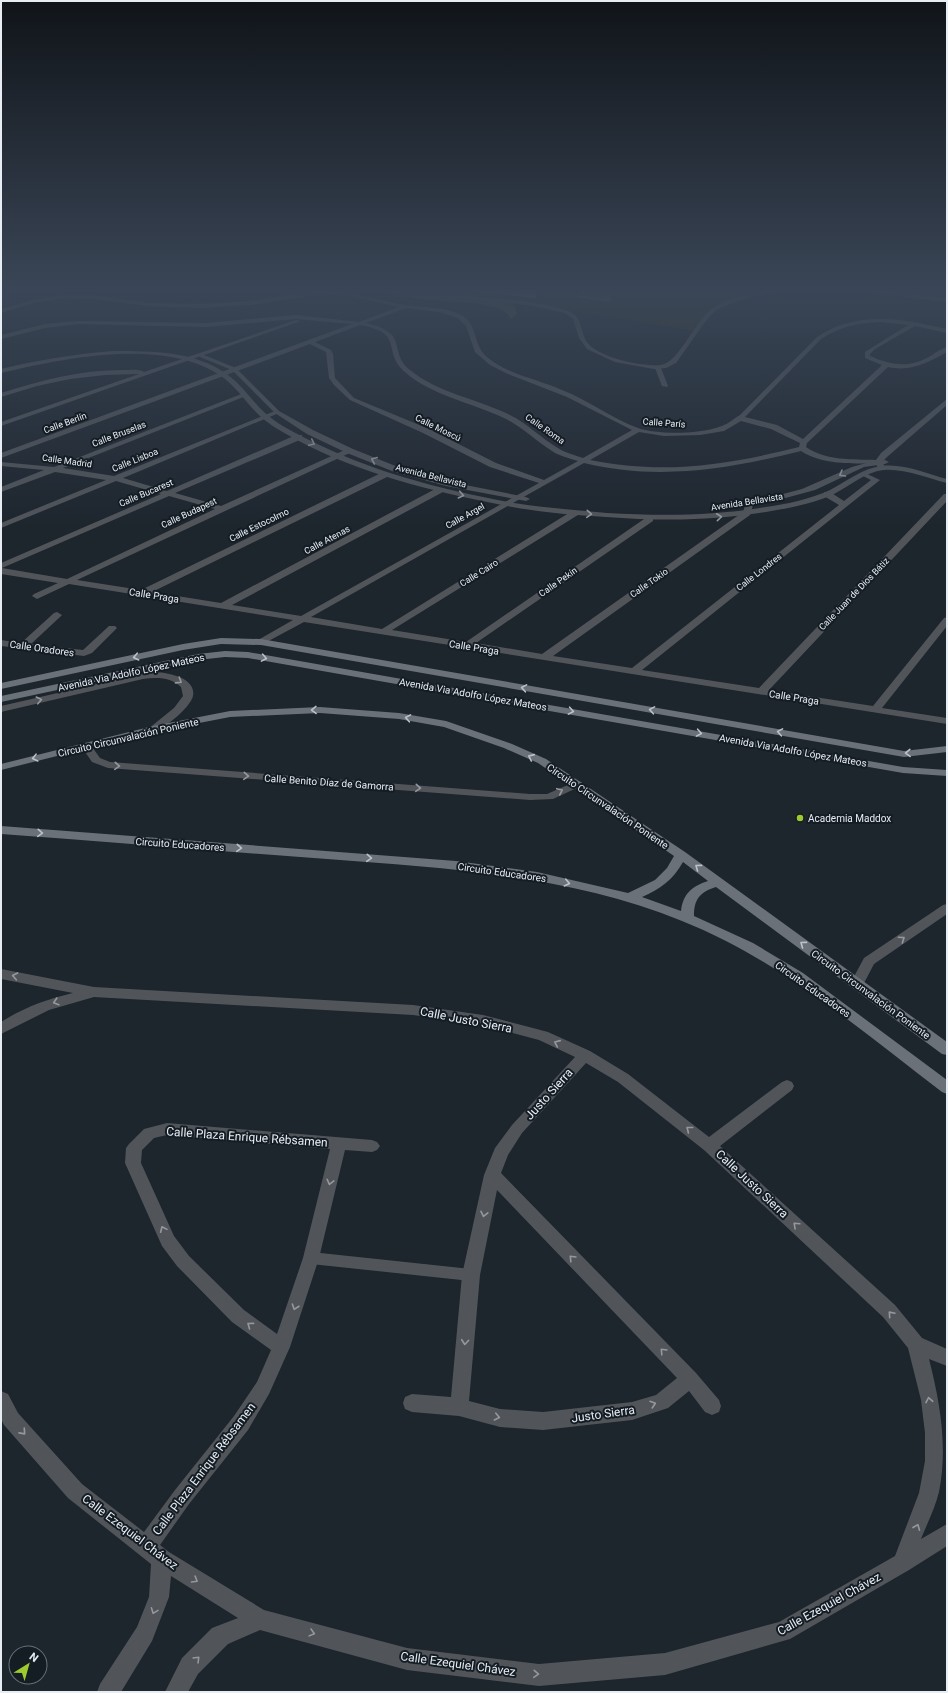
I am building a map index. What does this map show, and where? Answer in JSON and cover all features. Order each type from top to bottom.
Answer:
[{"type":"main road","name":"Avenida Via Adolfo López Mateos","points":[[1,686],[183,647],[221,641],[261,642],[904,754],[947,750]]},
{"type":"main road","name":"Avenida Via Adolfo López Mateos","points":[[1,700],[198,657],[225,654],[248,655],[903,770],[947,773]]},
{"type":"main road","name":"Circuito Circunvalación Poniente","points":[[1,767],[153,729],[230,714],[320,710],[399,716],[446,724],[487,738],[542,762],[577,784],[681,855],[947,1050]]},
{"type":"main road","name":"Circuito Educadores","points":[[1,830],[456,865],[537,876],[628,897],[688,918],[748,946],[798,976],[947,1088]]},
{"type":"main road","points":[[628,897],[648,890],[664,880],[675,868],[681,855]]},
{"type":"main road","points":[[688,918],[687,906],[692,894],[703,886],[717,882]]},
{"type":"street","points":[[1,424],[160,369]]},
{"type":"street","name":"Avenida Bellavista","points":[[212,369],[223,374],[265,417],[299,437],[339,456],[384,475],[440,490],[506,504],[575,513],[650,519],[700,519],[748,509],[794,504],[827,494],[865,475],[880,465]]},
{"type":"street","name":"Calle Berlín","points":[[1,456],[234,369]]},
{"type":"street","name":"Avenida Bellavista","points":[[234,369],[277,412],[310,432],[350,451],[402,471],[449,484],[532,499]]},
{"type":"street","name":"Calle Moscú","points":[[331,369],[332,378],[336,384],[352,400],[426,431],[493,465],[544,482]]},
{"type":"street","name":"Calle Roma","points":[[406,369],[434,388],[507,416],[531,431],[553,450],[583,460],[608,466],[661,471],[688,470],[753,460],[803,445],[882,369]]},
{"type":"street","name":"Calle París","points":[[506,369],[562,392],[593,409],[638,430],[660,433],[703,433],[719,430],[730,425],[739,418],[788,369]]},
{"type":"street","points":[[658,369],[665,386]]},
{"type":"street","points":[[1,395],[36,384],[81,375],[127,372],[148,373]]},
{"type":"street","name":"Calle Bruselas","points":[[1,490],[244,395]]},
{"type":"street","points":[[880,465],[885,454],[947,401]]},
{"type":"street","name":"Calle Lisboa","points":[[1,526],[277,412]]},
{"type":"street","points":[[739,418],[774,427],[803,445],[813,454],[833,459],[880,465],[947,481]]},
{"type":"street","name":"Calle Argel","points":[[261,642],[638,430]]},
{"type":"street","name":"Calle Bucarest","points":[[1,566],[299,437]]},
{"type":"street","name":"Calle Budapest","points":[[37,596],[66,581],[350,451]]},
{"type":"street","name":"Avenida Bellavista","points":[[567,504],[677,512],[748,509],[809,490],[865,463],[880,465]]},
{"type":"street","name":"Calle Madrid","points":[[1,464],[53,469],[116,479],[171,493],[222,509]]},
{"type":"street","points":[[880,465],[904,465],[947,474]]},
{"type":"street","name":"Calle Estocolmo","points":[[143,594],[384,475]]},
{"type":"street","name":"Calle Londres","points":[[633,672],[876,480],[865,475]]},
{"type":"street","name":"Calle Atenas","points":[[223,606],[440,490]]},
{"type":"street","points":[[827,494],[844,505]]},
{"type":"street","name":"Calle Juan de Dios Bátiz","points":[[761,692],[947,496]]},
{"type":"street","name":"Calle Tokio","points":[[543,658],[748,509]]},
{"type":"street","name":"Calle Cairo","points":[[383,632],[575,513]]},
{"type":"street","name":"Calle Pekín","points":[[466,646],[650,519]]},
{"type":"street","name":"Calle Praga","points":[[1,571],[466,646],[947,721]]},
{"type":"street","points":[[23,646],[57,615]]},
{"type":"street","points":[[876,709],[947,620]]},
{"type":"street","name":"Calle Oradores","points":[[1,643],[84,653],[89,651],[112,628]]},
{"type":"street","points":[[1,709],[139,677],[150,675],[167,676],[181,682],[186,686],[188,697],[176,711],[153,729]]},
{"type":"street","name":"Calle Benito Díaz de Gamorra","points":[[86,746],[96,760],[108,765],[530,797],[548,797],[577,784]]},
{"type":"street","points":[[857,984],[870,960],[947,908]]},
{"type":"street","name":"Calle Justo Sierra","points":[[1,974],[94,992],[413,1010],[483,1020],[543,1036],[585,1055],[623,1078],[710,1146],[889,1311],[916,1344],[930,1400],[934,1433],[935,1461],[929,1493],[902,1563]]},
{"type":"street","name":"Calle Justo Sierra","points":[[1,1029],[16,1019],[54,1002],[94,992]]},
{"type":"street","name":"Justo Sierra","points":[[585,1055],[517,1129],[501,1152],[492,1175],[471,1275],[459,1407],[500,1418],[543,1421],[632,1411],[661,1402],[690,1379]]},
{"type":"street","points":[[710,1146],[787,1086]]},
{"type":"street","name":"Calle Plaza Enrique Rébsamen","points":[[154,1553],[182,1497],[241,1423],[263,1388],[281,1347],[311,1258],[339,1144],[167,1128],[148,1133],[134,1148],[133,1163],[168,1241],[182,1261],[238,1316],[281,1347]]},
{"type":"street","points":[[339,1144],[372,1146]]},
{"type":"street","points":[[492,1175],[690,1379],[712,1406]]},
{"type":"street","points":[[311,1258],[471,1275]]},
{"type":"street","name":"Calle Justo Sierra","points":[[916,1344],[947,1358]]},
{"type":"street","name":"Calle Ezequiel Chávez","points":[[1,1400],[11,1419],[75,1492],[154,1553],[260,1619],[407,1659],[539,1675],[665,1664],[783,1632],[902,1563],[947,1534]]},
{"type":"street","points":[[412,1403],[459,1407]]},
{"type":"street","points":[[108,1692],[145,1634],[159,1597],[154,1553]]},
{"type":"street","points":[[176,1692],[190,1666],[220,1636],[260,1619]]},
{"type":"place","name":"Academia Maddox","points":[[800,818]]}]
